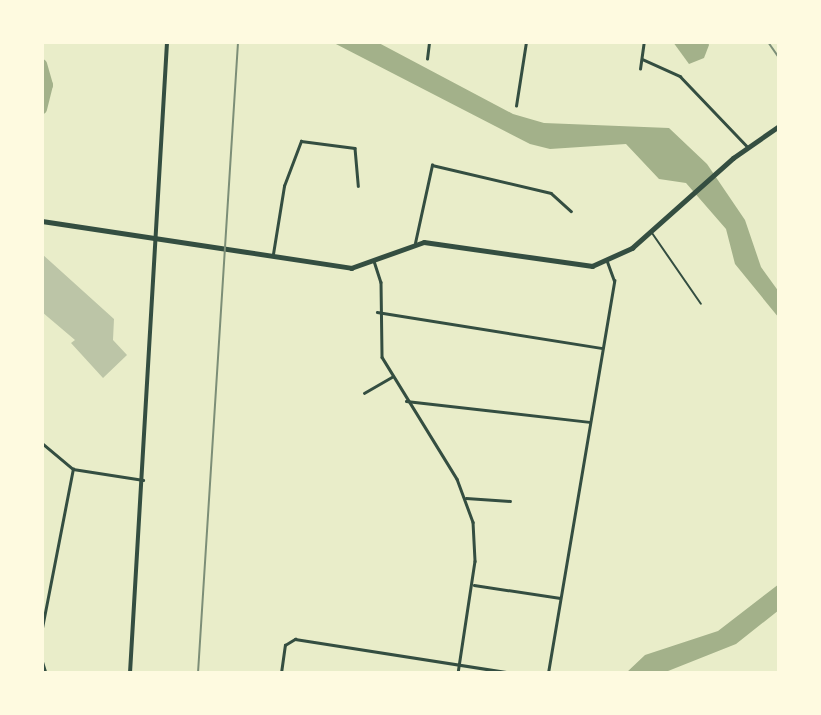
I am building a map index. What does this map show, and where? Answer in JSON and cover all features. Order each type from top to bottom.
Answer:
[{"type":"main road","points":[[42,221],[351,268],[415,243],[570,264],[607,262],[652,233],[718,170],[747,146],[779,126]]},
{"type":"street","points":[[130,673],[157,238],[166,42]]},
{"type":"street","points":[[427,59],[429,42]]},
{"type":"street","points":[[516,106],[526,42]]},
{"type":"street","points":[[640,68],[644,42]]},
{"type":"street","points":[[642,59],[674,70],[747,146]]},
{"type":"street","points":[[273,257],[284,186],[301,141],[359,151],[358,186]]},
{"type":"street","points":[[415,243],[426,175],[432,165],[448,164],[505,187],[551,193],[571,211]]},
{"type":"street","points":[[374,261],[381,282],[377,312],[382,357],[466,498],[475,540],[472,585],[458,673]]},
{"type":"street","points":[[548,673],[614,281],[607,262]]},
{"type":"street","points":[[377,312],[602,348]]},
{"type":"street","points":[[364,393],[392,377]]},
{"type":"street","points":[[406,401],[589,422]]},
{"type":"street","points":[[42,443],[73,469],[143,480]]},
{"type":"street","points":[[42,628],[73,469]]},
{"type":"street","points":[[466,498],[510,501]]},
{"type":"street","points":[[472,585],[560,598]]},
{"type":"street","points":[[281,673],[288,640],[460,663],[512,673]]},
{"type":"street","points":[[42,660],[46,673]]},
{"type":"lane","points":[[652,233],[701,304]]},
{"type":"shaded area","points":[[332,42],[377,42],[513,114],[544,123],[669,128],[707,164],[745,220],[761,267],[779,292],[779,318],[735,264],[726,229],[686,183],[659,179],[626,144],[550,149],[530,144]]},
{"type":"shaded area","points":[[673,42],[708,42],[709,45],[704,58],[689,64]]},
{"type":"shaded area","points":[[779,584],[779,610],[736,644],[663,673],[626,673],[645,655],[718,631]]},
{"type":"building","points":[[42,254],[114,319],[113,340],[127,355],[103,378],[71,343],[75,340],[42,312]]},
{"type":"waterway","points":[[42,64],[48,85],[42,109]]},
{"type":"railway","points":[[198,673],[238,42]]},
{"type":"railway","points":[[768,42],[779,58]]}]
